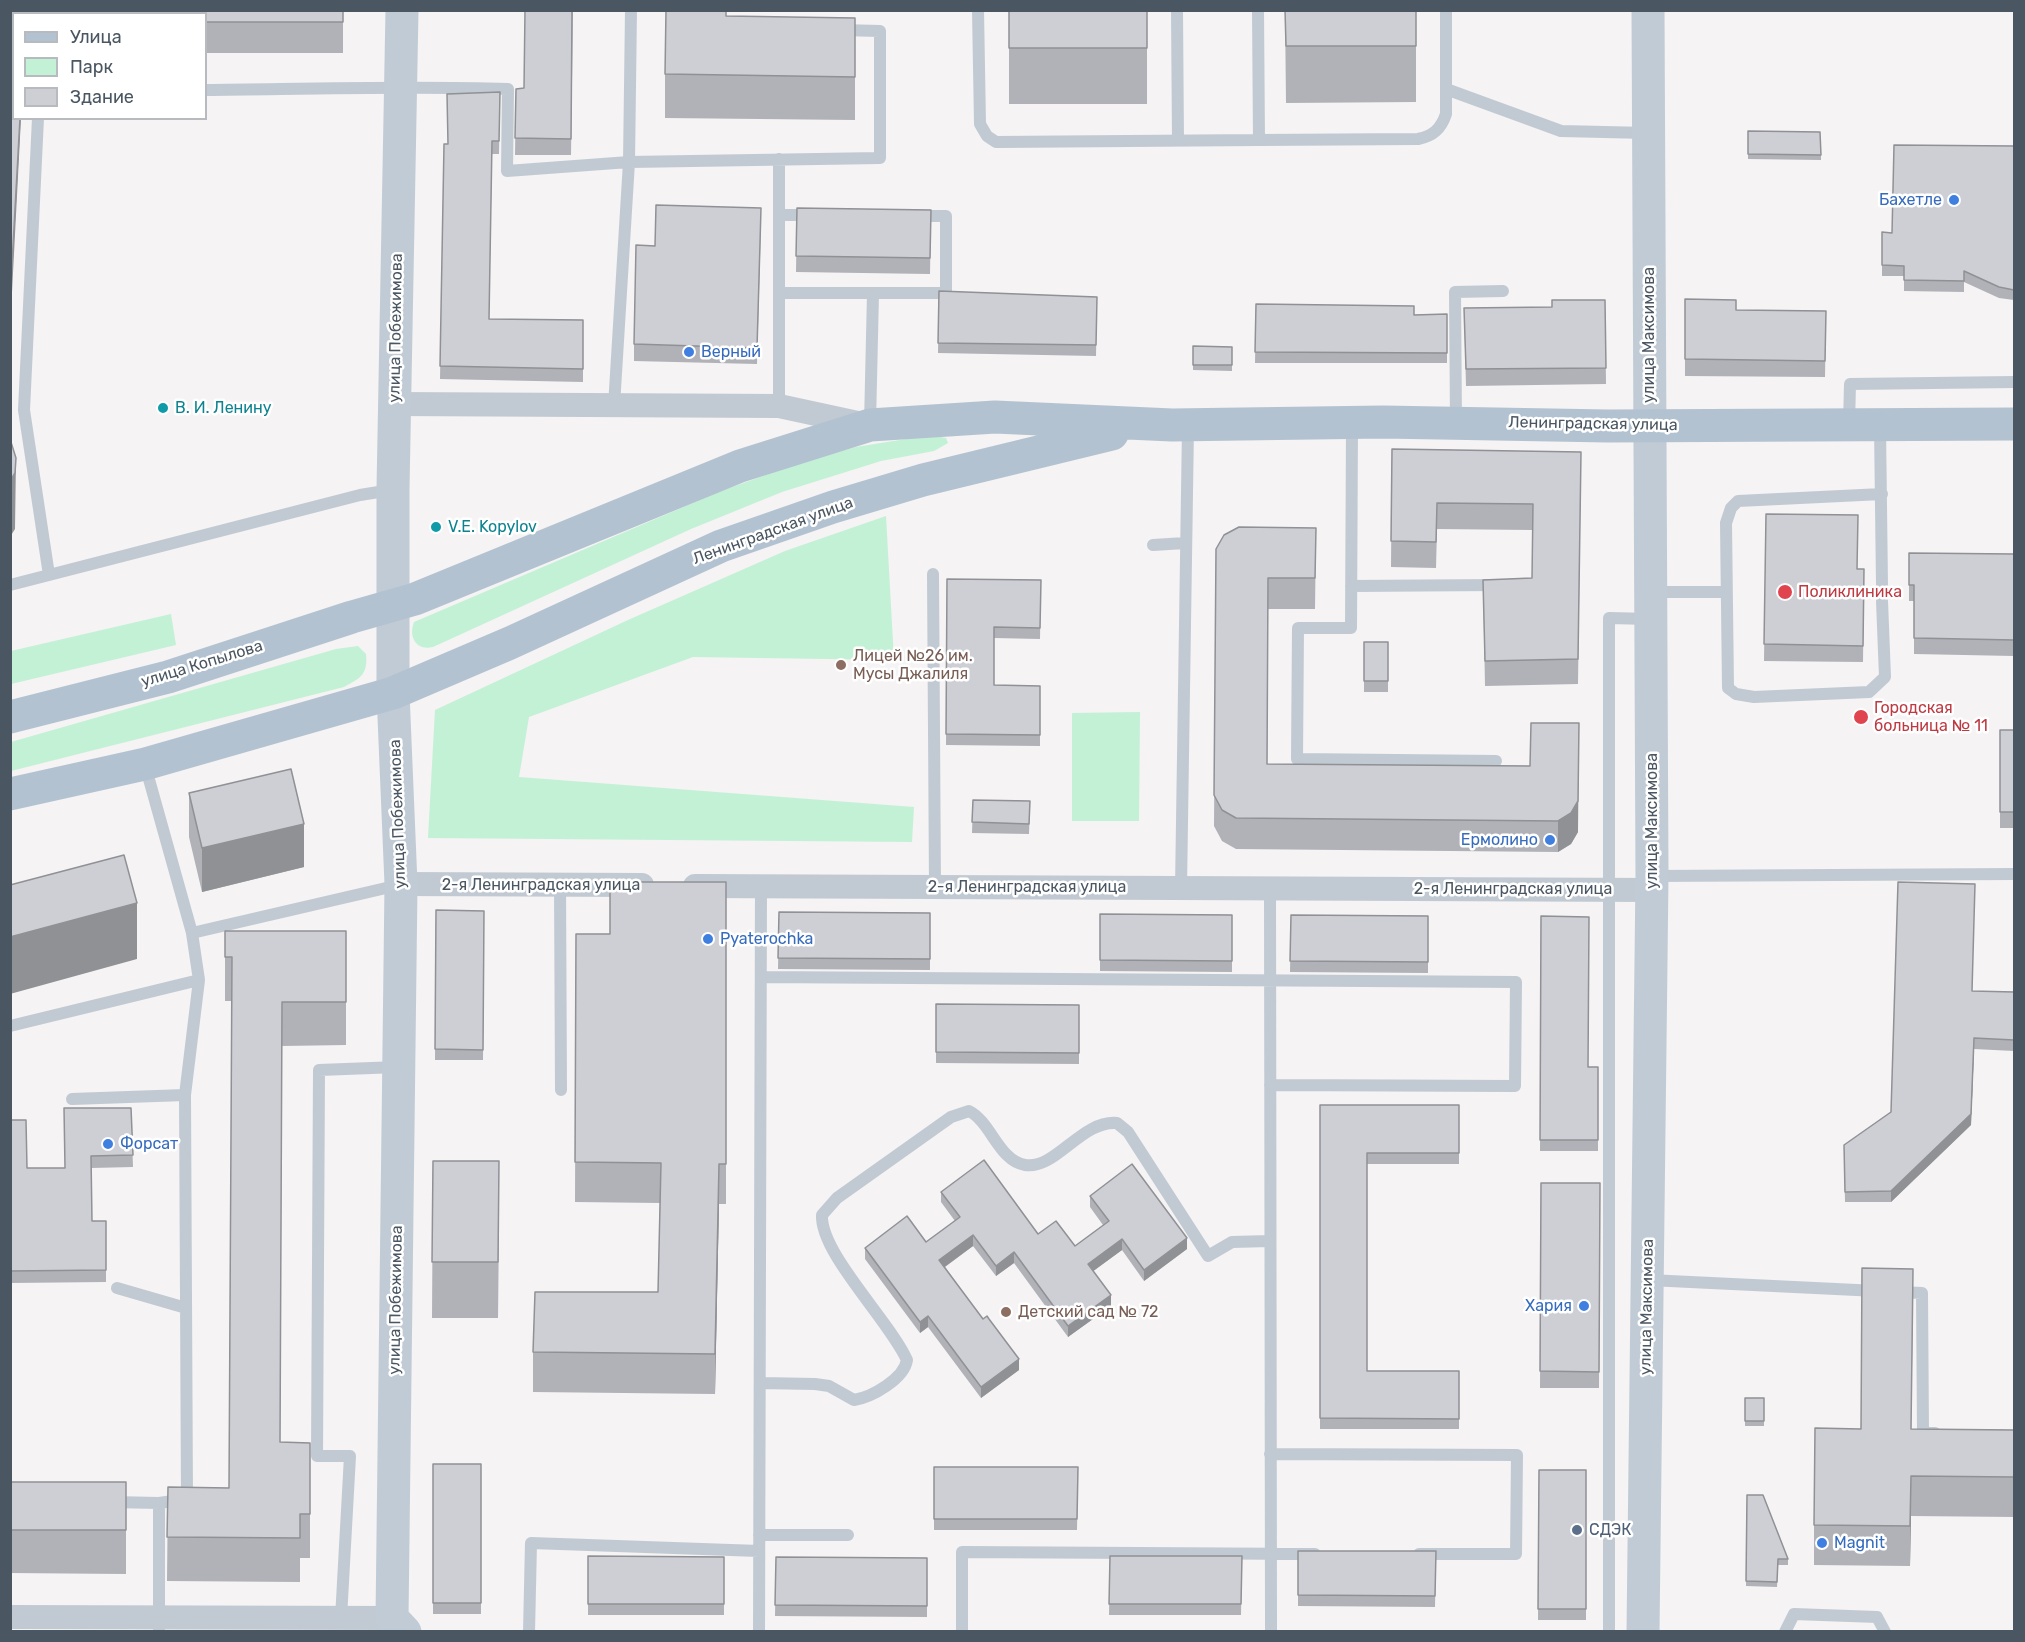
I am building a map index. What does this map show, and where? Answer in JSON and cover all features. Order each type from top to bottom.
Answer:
[{"type":"main road","name":"Ленинградская улица","points":[[393,606],[740,466],[870,426],[995,417],[1180,425],[1352,422],[1649,425],[2014,424]]},
{"type":"main road","name":"Ленинградская улица","points":[[393,693],[510,643],[721,546],[833,507],[923,480],[1104,435],[1180,425]]},
{"type":"main road","name":"улица Копылова","points":[[10,717],[168,677],[352,617],[393,606]]},
{"type":"main road","points":[[10,794],[145,764],[393,693]]},
{"type":"street","name":"улица Побежимова","points":[[396,1627],[401,884],[393,693],[393,489],[402,10]]},
{"type":"street","name":"улица Максимова","points":[[1643,1632],[1652,883],[1648,10]]},
{"type":"street","name":"Ленинградская улица","points":[[394,404],[779,406],[870,426]]},
{"type":"street","name":"2-я Ленинградская улица","points":[[401,884],[1610,890],[1652,883]]},
{"type":"street","points":[[10,1617],[159,1625],[341,1618],[396,1627]]},
{"type":"lane","points":[[614,406],[629,162],[631,10]]},
{"type":"lane","points":[[978,10],[979,115],[983,131],[996,142],[1426,137],[1443,122],[1446,114],[1446,10]]},
{"type":"lane","points":[[1177,10],[1178,140]]},
{"type":"lane","points":[[1258,10],[1259,140]]},
{"type":"lane","points":[[207,90],[360,89],[401,86],[507,89],[507,171],[629,162],[880,158],[880,31],[826,30]]},
{"type":"lane","points":[[1446,89],[1561,131],[1648,133]]},
{"type":"lane","points":[[38,120],[24,410],[49,575]]},
{"type":"lane","points":[[779,159],[779,406]]},
{"type":"lane","points":[[779,215],[826,215]]},
{"type":"lane","points":[[780,293],[946,293],[946,216],[898,215]]},
{"type":"lane","points":[[1456,422],[1455,292],[1503,291]]},
{"type":"lane","points":[[870,426],[873,293]]},
{"type":"lane","points":[[1882,585],[1882,494],[1864,425],[1850,384],[2014,382]]},
{"type":"lane","points":[[10,395],[25,396]]},
{"type":"lane","points":[[1352,422],[1351,628],[1298,628],[1297,759],[1496,761]]},
{"type":"lane","points":[[1180,425],[1185,543],[1181,888]]},
{"type":"lane","points":[[10,585],[360,495],[393,489]]},
{"type":"lane","points":[[1882,494],[1738,501],[1731,508],[1726,522],[1728,688],[1736,694],[1754,697],[1869,692],[1885,677],[1882,601]]},
{"type":"lane","points":[[1153,545],[1185,543]]},
{"type":"lane","points":[[933,574],[935,887]]},
{"type":"lane","points":[[1351,586],[1499,585]]},
{"type":"lane","points":[[1609,1632],[1609,618],[1650,606],[1726,592]]},
{"type":"lane","points":[[102,1502],[159,1503],[187,1499],[185,1095],[199,980],[192,933],[145,764]]},
{"type":"lane","points":[[1652,883],[2014,874]]},
{"type":"lane","points":[[192,933],[401,884]]},
{"type":"lane","points":[[560,885],[561,1090]]},
{"type":"lane","points":[[759,1632],[761,886]]},
{"type":"lane","points":[[1270,888],[1271,1632]]},
{"type":"lane","points":[[761,977],[1516,982],[1515,1086],[1270,1085]]},
{"type":"lane","points":[[10,1026],[199,980]]},
{"type":"lane","points":[[341,1618],[350,1456],[317,1456],[319,1070],[399,1067]]},
{"type":"lane","points":[[72,1099],[185,1095]]},
{"type":"lane","points":[[760,1383],[829,1386],[854,1400],[869,1394],[904,1371],[907,1360],[898,1341],[826,1240],[822,1215],[837,1198],[945,1121],[969,1111],[979,1116],[1010,1156],[1028,1166],[1042,1163],[1098,1124],[1117,1123],[1128,1132],[1208,1256],[1232,1242],[1270,1241]]},
{"type":"lane","points":[[1647,1280],[1922,1293],[1923,1433],[1946,1433]]},
{"type":"lane","points":[[117,1288],[186,1308]]},
{"type":"lane","points":[[1270,1454],[1517,1455],[1516,1554],[1411,1554]]},
{"type":"lane","points":[[159,1503],[159,1625]]},
{"type":"lane","points":[[759,1535],[848,1535]]},
{"type":"lane","points":[[529,1632],[531,1543],[759,1551]]},
{"type":"lane","points":[[962,1632],[962,1552],[1329,1554]]},
{"type":"lane","points":[[1785,1632],[1794,1614],[1877,1617],[1885,1632]]},
{"type":"green space","points":[[931,435],[946,438],[948,443],[934,451],[881,461],[782,492],[691,529],[433,647],[422,647],[413,638],[414,622],[721,491],[811,459],[856,447]]},
{"type":"green space","points":[[886,516],[894,660],[693,657],[529,717],[519,777],[914,807],[912,842],[428,838],[435,710],[628,620],[785,551]]},
{"type":"green space","points":[[171,614],[176,645],[11,684],[11,651]]},
{"type":"green space","points":[[358,646],[366,654],[366,666],[359,678],[344,687],[11,771],[11,742],[336,649]]},
{"type":"green space","points":[[1140,712],[1139,821],[1072,821],[1072,713]]},
{"type":"building","points":[[10,10],[12,10],[12,29],[10,29]]},
{"type":"building","points":[[69,10],[343,10],[343,22],[207,22],[207,12],[69,12]]},
{"type":"building","points":[[525,10],[572,10],[571,139],[515,138],[516,89],[524,88]]},
{"type":"building","points":[[666,10],[726,10],[726,16],[855,18],[855,77],[665,74]]},
{"type":"building","points":[[1009,10],[1147,10],[1147,48],[1009,48]]},
{"type":"building","points":[[1285,10],[1416,10],[1416,46],[1286,46]]},
{"type":"building","points":[[10,45],[12,120],[20,120],[10,300]]},
{"type":"building","points":[[500,92],[499,141],[492,141],[489,319],[583,320],[583,369],[440,366],[444,144],[448,144],[447,94]]},
{"type":"building","points":[[1748,131],[1820,132],[1821,155],[1748,154]]},
{"type":"building","name":"Бахетле","points":[[1894,145],[2014,146],[2014,290],[1999,287],[1964,271],[1964,281],[1904,280],[1904,266],[1882,265],[1882,232],[1892,233]]},
{"type":"building","points":[[656,205],[761,208],[757,348],[634,344],[636,245],[655,246]]},
{"type":"building","points":[[797,208],[931,210],[930,258],[796,256]]},
{"type":"building","points":[[939,291],[1097,297],[1096,345],[938,343]]},
{"type":"building","points":[[1685,299],[1736,300],[1736,310],[1826,311],[1825,361],[1685,359]]},
{"type":"building","points":[[1552,300],[1605,300],[1606,368],[1466,369],[1464,308],[1552,307]]},
{"type":"building","points":[[1256,304],[1414,306],[1414,315],[1447,314],[1447,353],[1255,352]]},
{"type":"building","points":[[1193,346],[1232,347],[1232,365],[1193,365]]},
{"type":"building","points":[[10,439],[16,458],[15,473],[10,481]]},
{"type":"building","points":[[1392,449],[1581,452],[1578,659],[1485,661],[1483,580],[1532,578],[1533,504],[1437,503],[1436,542],[1391,541]]},
{"type":"building","points":[[1766,514],[1858,515],[1857,569],[1864,569],[1863,646],[1764,644]]},
{"type":"building","points":[[1239,527],[1316,528],[1315,578],[1268,578],[1267,764],[1530,766],[1531,723],[1579,723],[1578,801],[1571,813],[1558,821],[1236,818],[1222,810],[1214,795],[1216,549],[1224,535]]},
{"type":"building","points":[[1909,553],[2014,554],[2014,640],[1914,638],[1914,585],[1909,585]]},
{"type":"building","points":[[947,579],[1041,580],[1040,628],[994,627],[994,685],[1040,686],[1040,735],[946,734]]},
{"type":"building","points":[[1364,642],[1388,642],[1388,681],[1364,681]]},
{"type":"building","points":[[2000,730],[2014,730],[2014,812],[2000,812]]},
{"type":"building","points":[[291,769],[304,824],[202,848],[189,793]]},
{"type":"building","points":[[973,800],[1030,801],[1029,824],[972,822]]},
{"type":"building","points":[[124,855],[137,903],[10,937],[10,885]]},
{"type":"building","points":[[610,882],[726,882],[726,1164],[719,1164],[715,1354],[533,1352],[535,1292],[658,1292],[661,1163],[575,1162],[576,934],[610,934]]},
{"type":"building","points":[[1898,882],[1975,884],[1972,991],[2014,992],[2014,1040],[1974,1038],[1971,1114],[1891,1191],[1845,1192],[1844,1145],[1891,1112]]},
{"type":"building","points":[[436,910],[484,911],[483,1050],[435,1049]]},
{"type":"building","points":[[779,912],[930,913],[930,959],[778,958]]},
{"type":"building","points":[[1100,914],[1232,915],[1232,961],[1100,960]]},
{"type":"building","points":[[1291,915],[1428,916],[1428,962],[1290,961]]},
{"type":"building","points":[[1541,916],[1589,917],[1588,1067],[1598,1067],[1598,1140],[1540,1140]]},
{"type":"building","points":[[225,931],[346,931],[346,1002],[282,1002],[280,1442],[310,1443],[310,1514],[300,1514],[300,1538],[167,1537],[168,1487],[229,1488],[232,957],[225,957]]},
{"type":"building","points":[[936,1004],[1079,1005],[1079,1053],[936,1052]]},
{"type":"building","points":[[1320,1105],[1459,1105],[1459,1153],[1367,1153],[1367,1371],[1459,1371],[1459,1419],[1320,1418]]},
{"type":"building","points":[[64,1108],[131,1108],[133,1155],[91,1156],[92,1221],[106,1221],[106,1270],[10,1271],[10,1120],[26,1120],[27,1168],[65,1168]]},
{"type":"building","points":[[984,1160],[1038,1234],[1056,1221],[1075,1246],[1109,1221],[1090,1196],[1132,1164],[1187,1238],[1144,1270],[1122,1239],[1088,1264],[1111,1295],[1068,1326],[1014,1252],[996,1266],[973,1235],[939,1260],[983,1319],[987,1316],[1019,1359],[981,1387],[928,1316],[920,1322],[865,1248],[907,1216],[926,1242],[960,1217],[941,1192]]},
{"type":"building","points":[[433,1161],[499,1161],[498,1262],[432,1262]]},
{"type":"building","points":[[1541,1183],[1600,1183],[1599,1372],[1540,1371]]},
{"type":"building","points":[[1862,1268],[1913,1269],[1911,1429],[2014,1430],[2014,1477],[1911,1476],[1910,1526],[1814,1525],[1815,1428],[1861,1429]]},
{"type":"building","points":[[1745,1398],[1764,1398],[1764,1421],[1745,1421]]},
{"type":"building","points":[[433,1464],[481,1464],[481,1603],[433,1603]]},
{"type":"building","points":[[934,1467],[1078,1467],[1077,1519],[934,1519]]},
{"type":"building","points":[[1539,1470],[1586,1470],[1586,1609],[1538,1609]]},
{"type":"building","points":[[10,1482],[126,1482],[126,1530],[10,1530]]},
{"type":"building","points":[[1747,1495],[1763,1495],[1788,1559],[1778,1559],[1777,1582],[1746,1581]]},
{"type":"building","points":[[1298,1551],[1436,1551],[1435,1596],[1298,1595]]},
{"type":"building","points":[[588,1556],[724,1557],[724,1604],[588,1604]]},
{"type":"building","points":[[1110,1556],[1242,1556],[1241,1604],[1109,1604]]},
{"type":"building","points":[[776,1557],[927,1558],[927,1606],[775,1605]]},
{"type":"place","name":"Бахетле","points":[[1954,200]]},
{"type":"place","name":"Верный","points":[[689,352]]},
{"type":"place","name":"В. И. Ленину","points":[[163,408]]},
{"type":"place","name":"V.E. Kopylov","points":[[436,527]]},
{"type":"place","name":"Поликлиника","points":[[1785,592]]},
{"type":"place","name":"Лицей №26 им. Мусы Джалиля","points":[[841,665]]},
{"type":"place","name":"Городская больница № 11","points":[[1861,717]]},
{"type":"place","name":"Ермолино","points":[[1550,840]]},
{"type":"place","name":"Pyaterochka","points":[[708,939]]},
{"type":"place","name":"Форсат","points":[[108,1144]]},
{"type":"place","name":"Хария","points":[[1584,1306]]},
{"type":"place","name":"Детский сад № 72","points":[[1006,1312]]},
{"type":"place","name":"СДЭК","points":[[1577,1530]]},
{"type":"place","name":"Magnit","points":[[1822,1543]]}]
